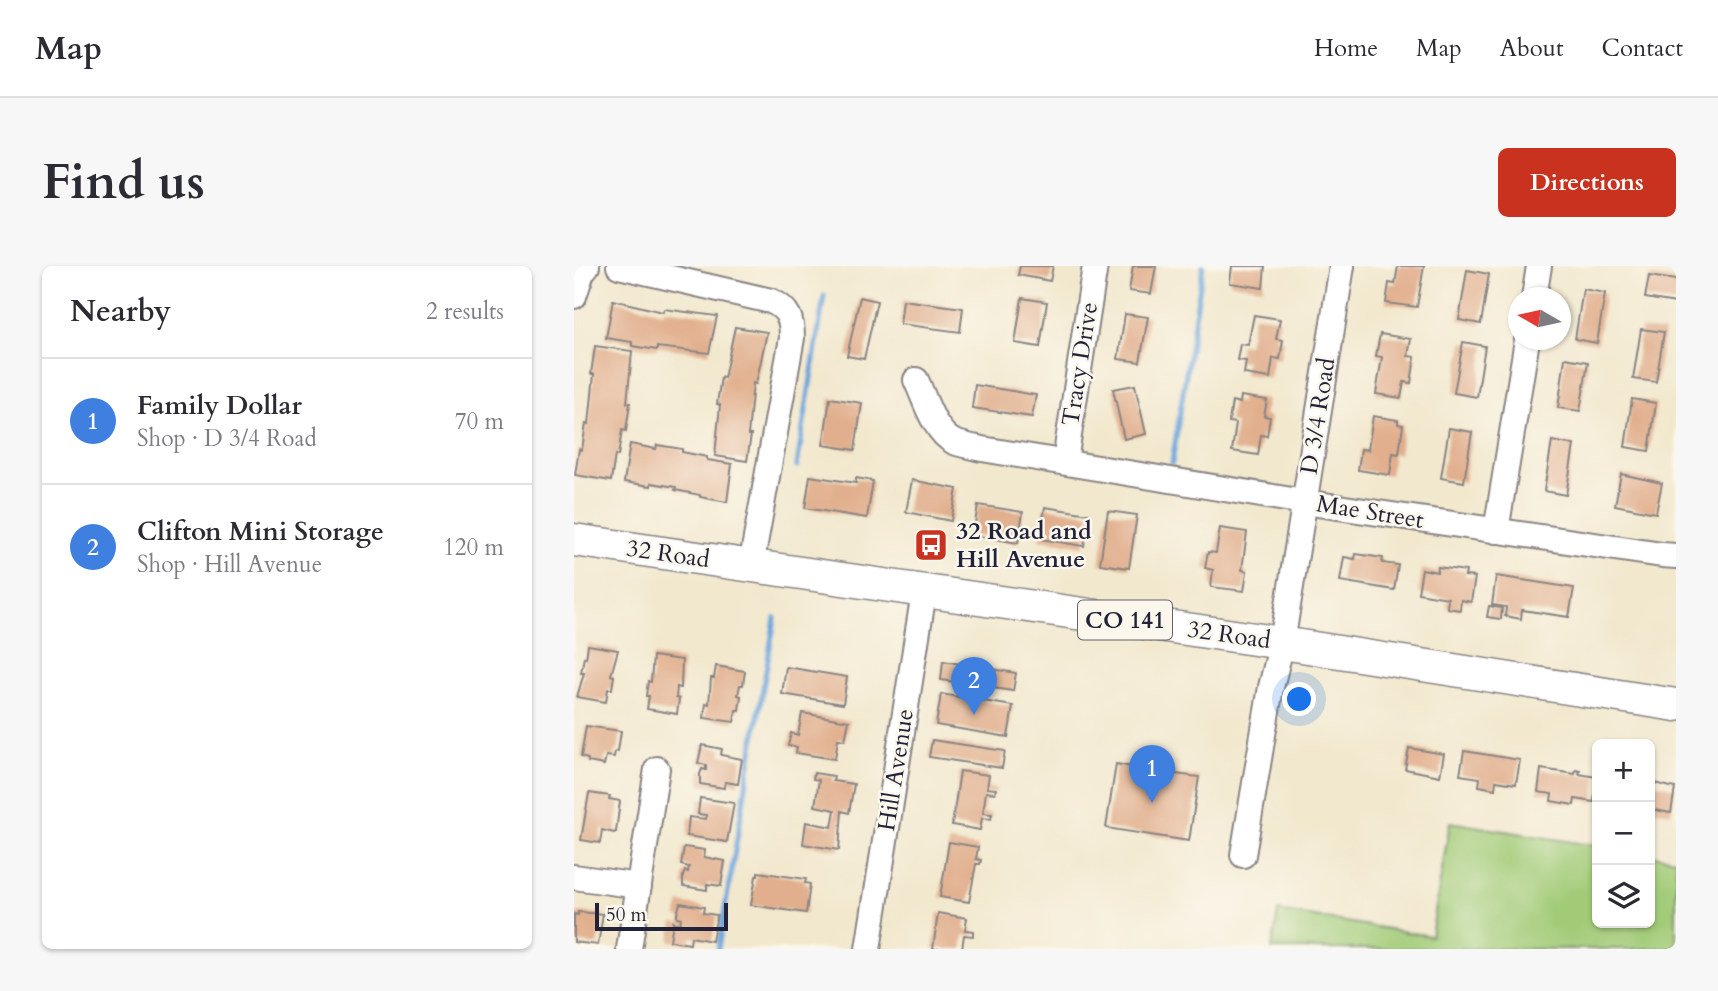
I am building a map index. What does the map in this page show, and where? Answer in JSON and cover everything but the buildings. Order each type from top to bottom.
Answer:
[{"type":"main road","name":"32 Road","points":[[574,540],[1282,643],[1676,705]]},
{"type":"street","points":[[574,296],[582,272],[587,266]]},
{"type":"street","points":[[619,266],[771,300],[788,312],[792,322],[792,338],[751,566]]},
{"type":"street","name":"Tracy Drive","points":[[1065,461],[1095,266]]},
{"type":"street","name":"D 3/4 Road","points":[[1243,855],[1271,687],[1282,643],[1342,266]]},
{"type":"street","points":[[1536,287],[1539,266]]},
{"type":"street","points":[[1496,531],[1525,350]]},
{"type":"street","name":"Mae Street","points":[[916,380],[940,429],[956,443],[1304,502],[1676,556]]},
{"type":"street","name":"Hill Avenue","points":[[868,949],[924,592]]},
{"type":"street","points":[[629,949],[657,769]]},
{"type":"street","points":[[574,877],[639,886]]},
{"type":"green space","points":[[1450,822],[1592,845],[1592,928],[1655,928],[1655,856],[1676,859],[1676,949],[1272,949],[1278,911],[1431,936]]},
{"type":"waterway","points":[[1172,463],[1203,266]]},
{"type":"waterway","points":[[797,466],[824,296]]},
{"type":"waterway","points":[[718,949],[775,618]]},
{"type":"place","name":"32 Road and Hill Avenue","points":[[931,545]]},
{"type":"place","name":"Clifton Mini Storage","points":[[974,715]]},
{"type":"place","name":"Family Dollar","points":[[1152,803]]}]
